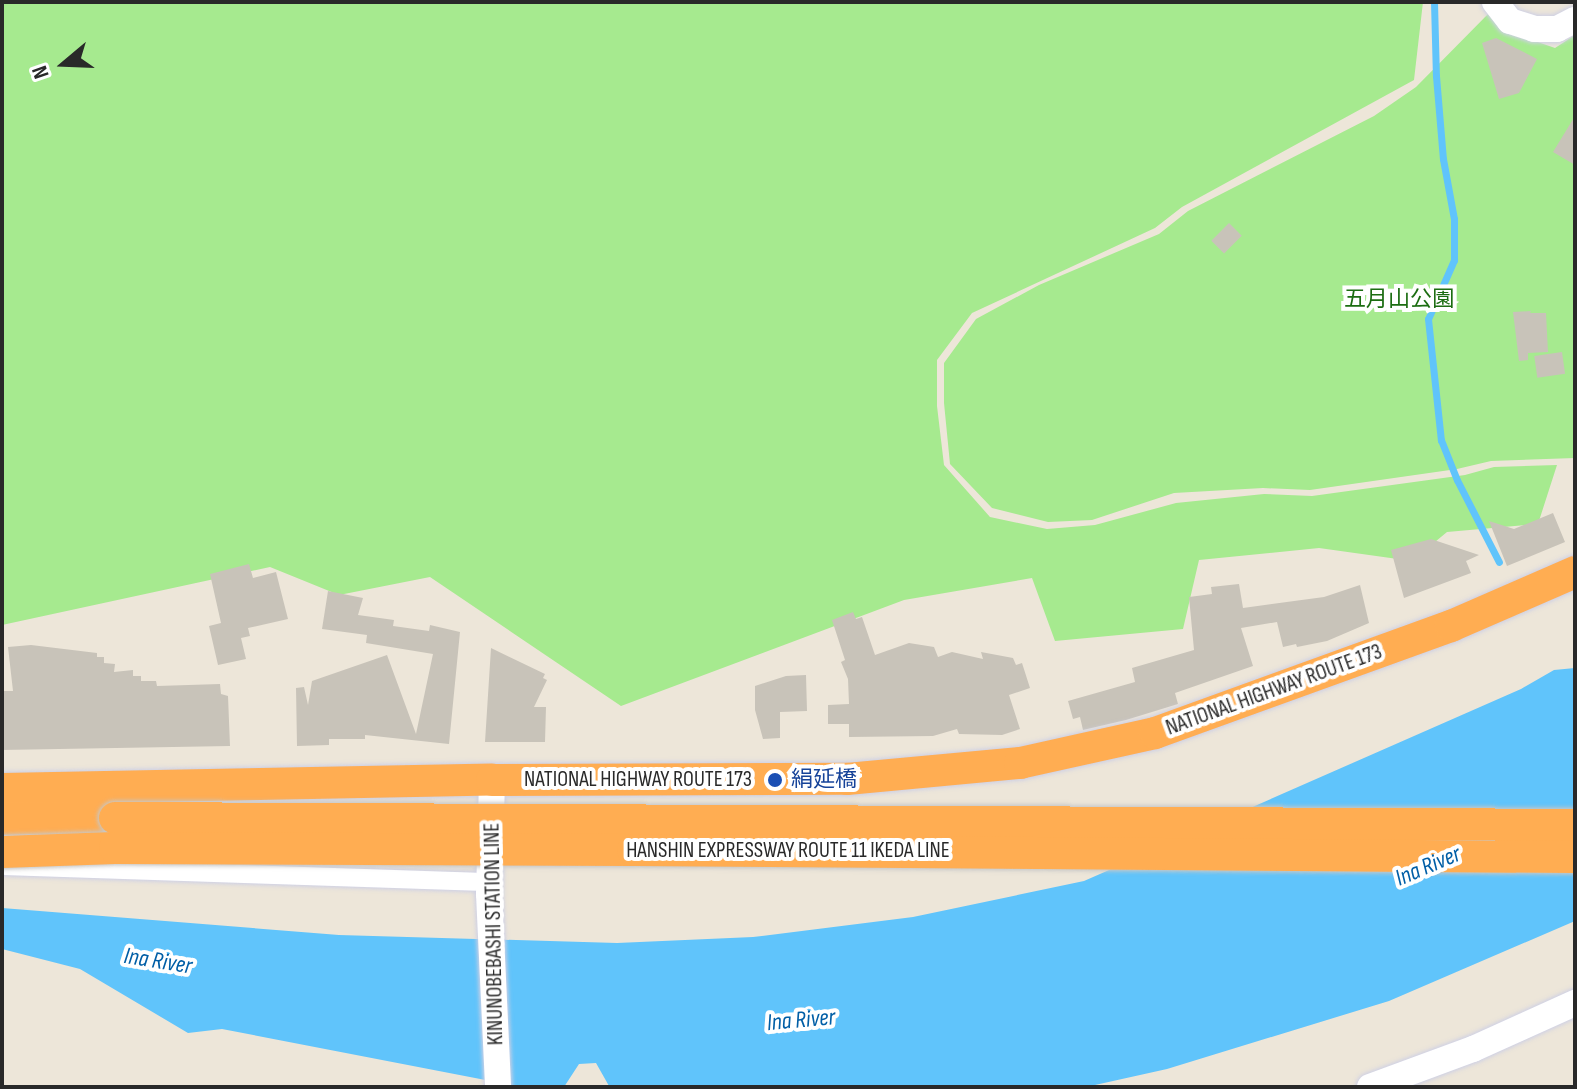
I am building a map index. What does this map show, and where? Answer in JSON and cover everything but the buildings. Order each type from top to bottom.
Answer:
[{"type":"highway","name":"NATIONAL HIGHWAY ROUTE 173","points":[[2,789],[492,780],[847,779],[1020,763],[1155,733],[1451,626],[1575,572]]},
{"type":"highway","name":"HANSHIN EXPRESSWAY ROUTE 11 IKEDA LINE","points":[[2,819],[1575,825]]},
{"type":"highway","name":"HANSHIN EXPRESSWAY ROUTE 11 IKEDA LINE","points":[[2,852],[115,848],[587,849],[1575,857]]},
{"type":"street","points":[[1495,2],[1510,21],[1534,29],[1557,29],[1575,20]]},
{"type":"street","name":"KINUNOBEBASHI STATION LINE","points":[[492,780],[483,888],[498,1087]]},
{"type":"street","points":[[2,866],[483,888]]},
{"type":"street","points":[[1371,1087],[1473,1049],[1575,1003]]},
{"type":"green space","points":[[2,2],[1423,2],[1414,80],[1182,207],[1155,228],[972,313],[937,360],[937,406],[944,465],[990,517],[1047,529],[1095,525],[1176,503],[1264,494],[1312,496],[1465,475],[1494,467],[1557,465],[1538,524],[1447,532],[1412,561],[1319,548],[1199,560],[1183,629],[1055,641],[1032,578],[904,600],[621,706],[430,577],[339,595],[270,567],[2,625]]},
{"type":"green space","name":"五月山公園","points":[[1491,11],[1523,37],[1555,48],[1575,35],[1575,458],[1491,461],[1457,469],[1310,490],[1263,488],[1174,493],[1092,520],[1048,522],[992,508],[950,464],[944,363],[976,319],[1039,285],[1159,234],[1188,211],[1374,116],[1416,87]]},
{"type":"water","name":"Ina River","points":[[1575,668],[1575,921],[1389,1001],[1167,1069],[1086,1087],[618,1087],[609,1086],[596,1063],[579,1064],[564,1087],[517,1086],[222,1029],[188,1033],[80,969],[2,949],[2,908],[339,935],[617,943],[753,937],[913,917],[1084,881],[1521,689],[1554,670]]},
{"type":"waterway","points":[[1434,2],[1443,159],[1454,219],[1454,260],[1428,319],[1441,440],[1457,480],[1499,562]]},
{"type":"place","name":"絹延橋","points":[[775,780]]}]
